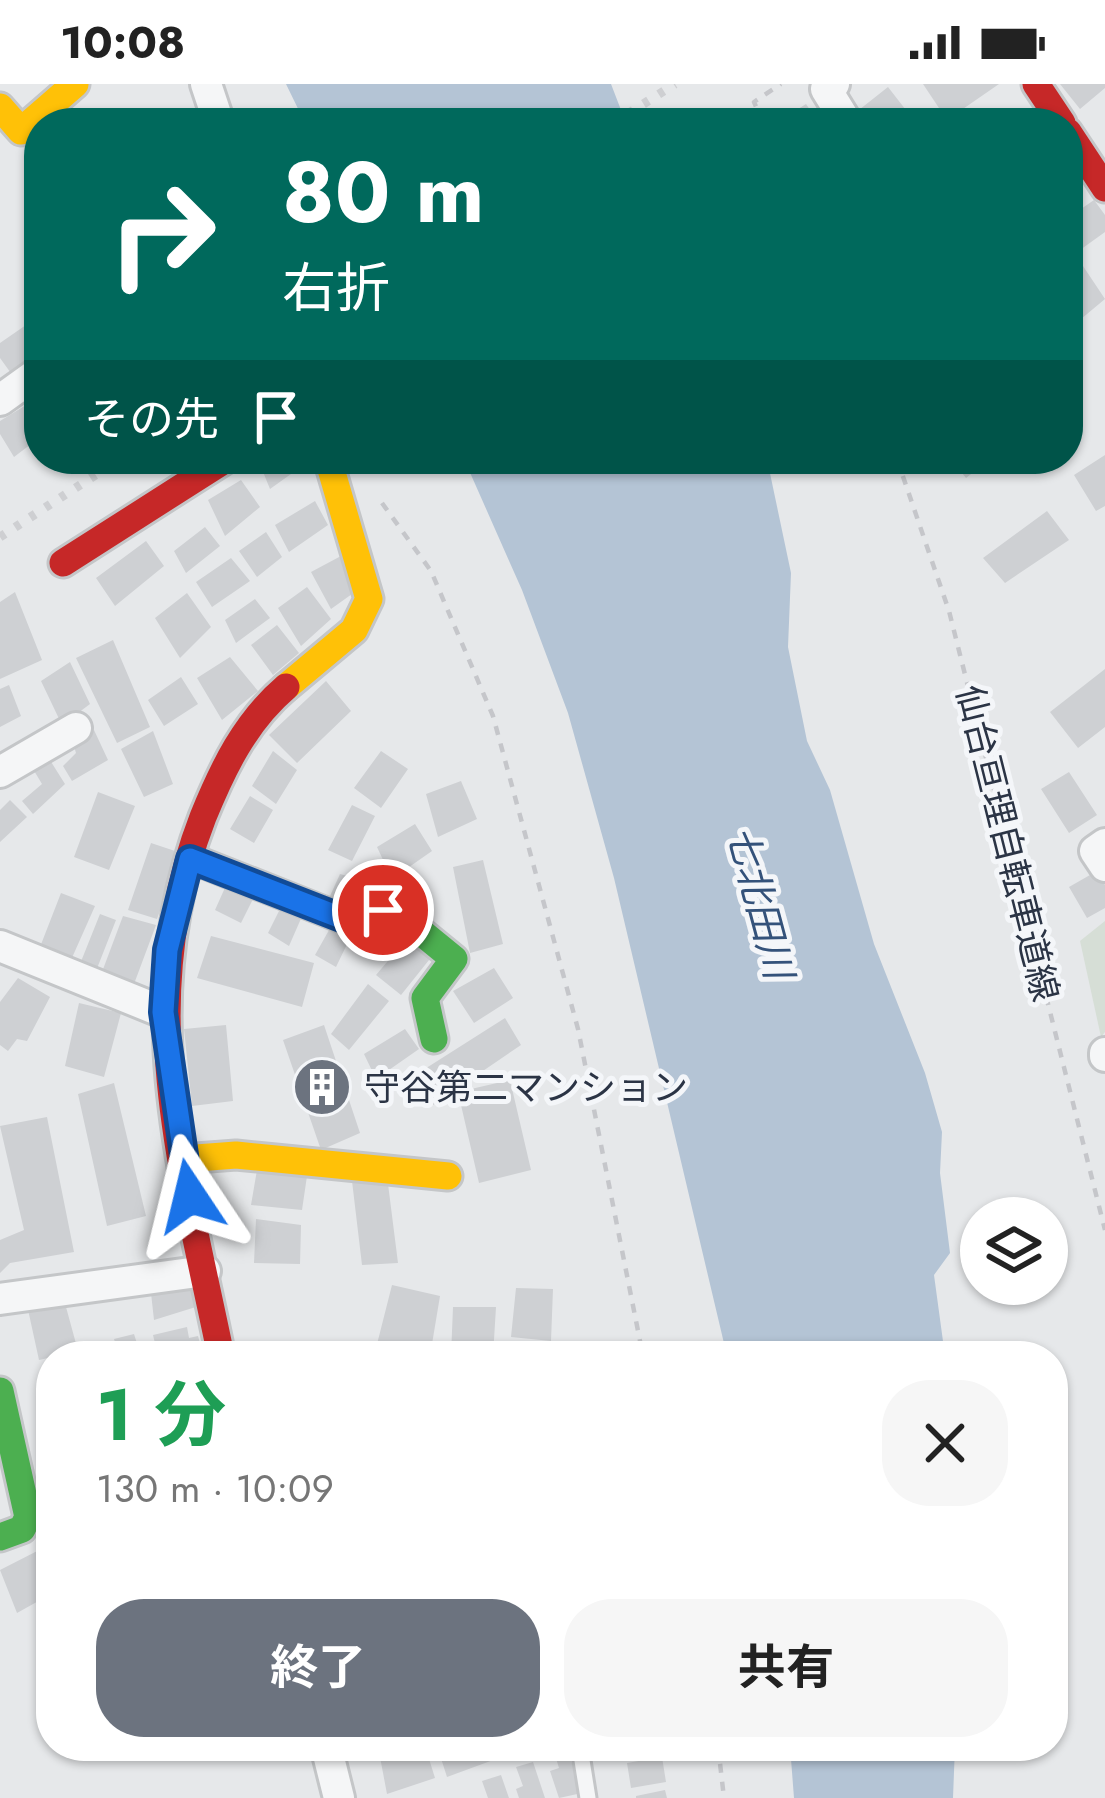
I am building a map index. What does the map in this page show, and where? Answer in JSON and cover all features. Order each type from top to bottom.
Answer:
[{"type":"street","points":[[47,108],[75,84]]},
{"type":"street","points":[[834,84],[826,89],[838,108]]},
{"type":"street","points":[[0,107],[21,131],[24,128]]},
{"type":"street","points":[[1083,155],[1105,188]]},
{"type":"street","points":[[62,562],[202,474]]},
{"type":"street","points":[[218,1341],[183,1159],[163,1012],[167,950],[190,859],[219,784],[257,714],[361,622],[369,597],[332,474]]},
{"type":"street","points":[[0,772],[76,728]]},
{"type":"street","points":[[1105,844],[1095,851],[1105,866]]},
{"type":"street","points":[[190,859],[344,919],[394,910],[454,959],[425,998],[434,1039]]},
{"type":"street","points":[[0,946],[163,1012]]},
{"type":"street","points":[[183,1159],[236,1155],[448,1176]]},
{"type":"street","points":[[0,1299],[205,1271]]},
{"type":"street","points":[[0,1391],[28,1517],[22,1528],[0,1537]]},
{"type":"street","points":[[335,1761],[340,1797]]},
{"type":"lane","points":[[582,1761],[588,1798]]},
{"type":"path","points":[[757,108],[754,102],[782,84]]},
{"type":"path","name":"仙台亘理自転車道線","points":[[902,474],[949,611],[1105,1230]]},
{"type":"path","points":[[377,496],[430,571],[494,716],[578,1029],[640,1341]]},
{"type":"path","points":[[720,1761],[724,1798]]},
{"type":"shaded area","points":[[1105,921],[1105,1032],[1101,1037],[1080,941]]},
{"type":"water","points":[[286,84],[611,84],[620,108],[298,108]]},
{"type":"water","name":"七北田川","points":[[471,474],[770,474],[791,573],[788,647],[807,741],[830,790],[874,944],[925,1073],[942,1132],[940,1173],[950,1253],[934,1275],[943,1341],[723,1341],[614,878],[568,713],[522,590]]},
{"type":"water","points":[[791,1761],[954,1761],[953,1798],[794,1798]]},
{"type":"building","points":[[923,84],[999,84],[964,108],[939,108]]},
{"type":"building","points":[[1060,84],[1105,84],[1105,88],[1079,108]]},
{"type":"building","points":[[888,87],[904,108],[861,108]]},
{"type":"building","points":[[1094,200],[1105,215],[1105,232],[1083,248],[1083,208]]},
{"type":"building","points":[[1083,266],[1105,299],[1083,317]]},
{"type":"building","points":[[24,326],[24,368],[13,376],[0,358],[0,343]]},
{"type":"building","points":[[24,406],[24,449],[14,457],[0,434],[0,421]]},
{"type":"building","points":[[1105,455],[1105,506],[1096,511],[1074,475],[1083,474],[1083,469]]},
{"type":"building","points":[[264,474],[291,474],[270,489]]},
{"type":"building","points":[[241,480],[260,507],[225,536],[208,500]]},
{"type":"building","points":[[315,501],[328,525],[289,552],[275,525]]},
{"type":"building","points":[[1047,511],[1069,540],[1005,583],[983,558]]},
{"type":"building","points":[[205,527],[220,546],[186,573],[174,551]]},
{"type":"building","points":[[266,532],[282,557],[257,577],[239,551]]},
{"type":"building","points":[[146,541],[164,566],[115,606],[96,578]]},
{"type":"building","points":[[341,556],[359,589],[331,609],[311,572]]},
{"type":"building","points":[[231,558],[250,581],[212,607],[196,582]]},
{"type":"building","points":[[307,587],[331,619],[301,646],[278,608]]},
{"type":"building","points":[[15,592],[42,660],[0,679],[0,602]]},
{"type":"building","points":[[187,593],[211,627],[180,658],[155,618]]},
{"type":"building","points":[[255,599],[270,618],[236,643],[225,620]]},
{"type":"building","points":[[277,625],[299,653],[273,675],[251,645]]},
{"type":"building","points":[[113,640],[150,727],[117,743],[76,658]]},
{"type":"building","points":[[230,657],[258,691],[222,720],[197,678]]},
{"type":"building","points":[[70,662],[90,704],[62,725],[41,681]]},
{"type":"building","points":[[1105,669],[1105,727],[1078,748],[1050,712]]},
{"type":"building","points":[[181,677],[198,704],[164,726],[148,700]]},
{"type":"building","points":[[326,681],[351,711],[297,763],[269,735]]},
{"type":"building","points":[[9,685],[21,716],[0,727],[0,689]]},
{"type":"building","points":[[94,730],[108,760],[72,781],[63,766],[76,753],[73,743]]},
{"type":"building","points":[[153,731],[173,784],[144,797],[121,749]]},
{"type":"building","points":[[273,751],[297,770],[276,804],[252,786]]},
{"type":"building","points":[[381,751],[408,769],[381,808],[354,788]]},
{"type":"building","points":[[48,757],[65,784],[33,814],[22,801],[42,784],[33,769]]},
{"type":"building","points":[[1069,772],[1097,815],[1069,833],[1041,789]]},
{"type":"building","points":[[461,781],[477,819],[438,837],[426,794]]},
{"type":"building","points":[[98,792],[135,806],[109,870],[74,857]]},
{"type":"building","points":[[250,796],[273,810],[254,843],[230,829]]},
{"type":"building","points":[[10,800],[27,817],[0,842],[0,810]]},
{"type":"building","points":[[352,805],[375,816],[352,861],[328,850]]},
{"type":"building","points":[[415,824],[432,851],[392,879],[377,847]]},
{"type":"building","points":[[151,843],[181,853],[157,919],[128,910]]},
{"type":"building","points":[[483,860],[503,944],[470,953],[453,867]]},
{"type":"building","points":[[1097,871],[1105,885],[1105,908],[1087,918],[1069,887]]},
{"type":"building","points":[[340,874],[358,879],[348,906],[330,896]]},
{"type":"building","points":[[228,881],[256,893],[241,923],[215,910]]},
{"type":"building","points":[[61,893],[95,906],[71,960],[40,947]]},
{"type":"building","points":[[283,903],[303,914],[289,946],[268,933]]},
{"type":"building","points":[[100,914],[116,920],[96,971],[80,964]]},
{"type":"building","points":[[123,916],[156,925],[134,984],[102,972]]},
{"type":"building","points":[[333,923],[352,934],[336,967],[315,955]]},
{"type":"building","points":[[211,936],[314,963],[302,1007],[197,978]]},
{"type":"building","points":[[409,936],[433,955],[401,995],[376,975]]},
{"type":"building","points":[[494,968],[513,998],[474,1023],[453,991]]},
{"type":"building","points":[[18,978],[50,997],[27,1041],[17,1039],[8,1051],[0,1045],[0,1002]]},
{"type":"building","points":[[368,984],[389,1001],[349,1050],[331,1034]]},
{"type":"building","points":[[79,1003],[121,1013],[104,1077],[65,1066]]},
{"type":"building","points":[[505,1018],[521,1045],[433,1105],[420,1072]]},
{"type":"building","points":[[226,1025],[233,1101],[192,1106],[184,1029]]},
{"type":"building","name":"守谷第二マンション","points":[[324,1025],[360,1133],[321,1150],[283,1040]]},
{"type":"building","points":[[405,1029],[419,1049],[376,1079],[364,1054]]},
{"type":"building","points":[[510,1080],[531,1170],[479,1183],[458,1092]]},
{"type":"building","points":[[114,1083],[146,1216],[107,1226],[78,1094]]},
{"type":"building","points":[[47,1117],[74,1252],[10,1263],[0,1273],[0,1240],[24,1230],[0,1126]]},
{"type":"building","points":[[257,1170],[307,1176],[302,1210],[251,1205]]},
{"type":"building","points":[[352,1181],[388,1184],[398,1263],[362,1265]]},
{"type":"building","points":[[256,1219],[301,1225],[300,1264],[254,1263]]},
{"type":"building","points":[[192,1277],[199,1306],[154,1320],[150,1284]]},
{"type":"building","points":[[392,1285],[440,1296],[432,1341],[378,1341]]},
{"type":"building","points":[[516,1288],[553,1289],[551,1341],[511,1337]]},
{"type":"building","points":[[63,1296],[75,1341],[36,1341],[36,1346],[27,1305]]},
{"type":"building","points":[[453,1307],[496,1307],[494,1341],[452,1341]]},
{"type":"building","points":[[187,1327],[189,1338],[198,1336],[199,1341],[154,1341],[153,1335]]},
{"type":"building","points":[[134,1334],[136,1341],[115,1341]]},
{"type":"building","points":[[36,1552],[36,1602],[17,1613],[0,1570]]},
{"type":"building","points":[[381,1761],[430,1761],[435,1778],[387,1794]]},
{"type":"building","points":[[442,1761],[491,1761],[447,1777]]},
{"type":"building","points":[[557,1761],[571,1761],[582,1793],[559,1798],[550,1771],[559,1768]]},
{"type":"building","points":[[663,1761],[666,1782],[631,1788],[627,1763]]},
{"type":"building","points":[[533,1762],[545,1798],[519,1798],[516,1789],[523,1786],[516,1767]]},
{"type":"building","points":[[501,1775],[509,1798],[488,1798],[482,1781]]},
{"type":"building","points":[[665,1790],[667,1798],[636,1798],[636,1796]]},
{"type":"railway","points":[[637,108],[675,84]]},
{"type":"railway","points":[[0,537],[97,474]]},
{"type":"traffic: fast","points":[[190,858],[344,919],[394,910],[454,959],[425,998],[434,1039]]},
{"type":"traffic: fast","points":[[0,1391],[28,1517],[22,1529],[0,1537]]},
{"type":"traffic: slow","points":[[47,108],[75,84]]},
{"type":"traffic: slow","points":[[0,107],[21,131],[24,128]]},
{"type":"traffic: slow","points":[[286,687],[354,630],[369,599],[332,474]]},
{"type":"traffic: slow","points":[[183,1159],[236,1155],[448,1176]]},
{"type":"traffic: jam","points":[[1036,84],[1052,108]]},
{"type":"traffic: jam","points":[[1083,155],[1105,188]]},
{"type":"traffic: jam","points":[[63,563],[202,474]]},
{"type":"traffic: jam","points":[[218,1341],[171,1086],[170,954],[182,886],[203,817],[247,731],[286,687]]},
{"type":"place","name":"守谷第二マンション","points":[[322,1087]]},
{"type":"route","points":[[190,1196],[163,1012],[167,950],[190,859],[344,919],[383,910]]}]
